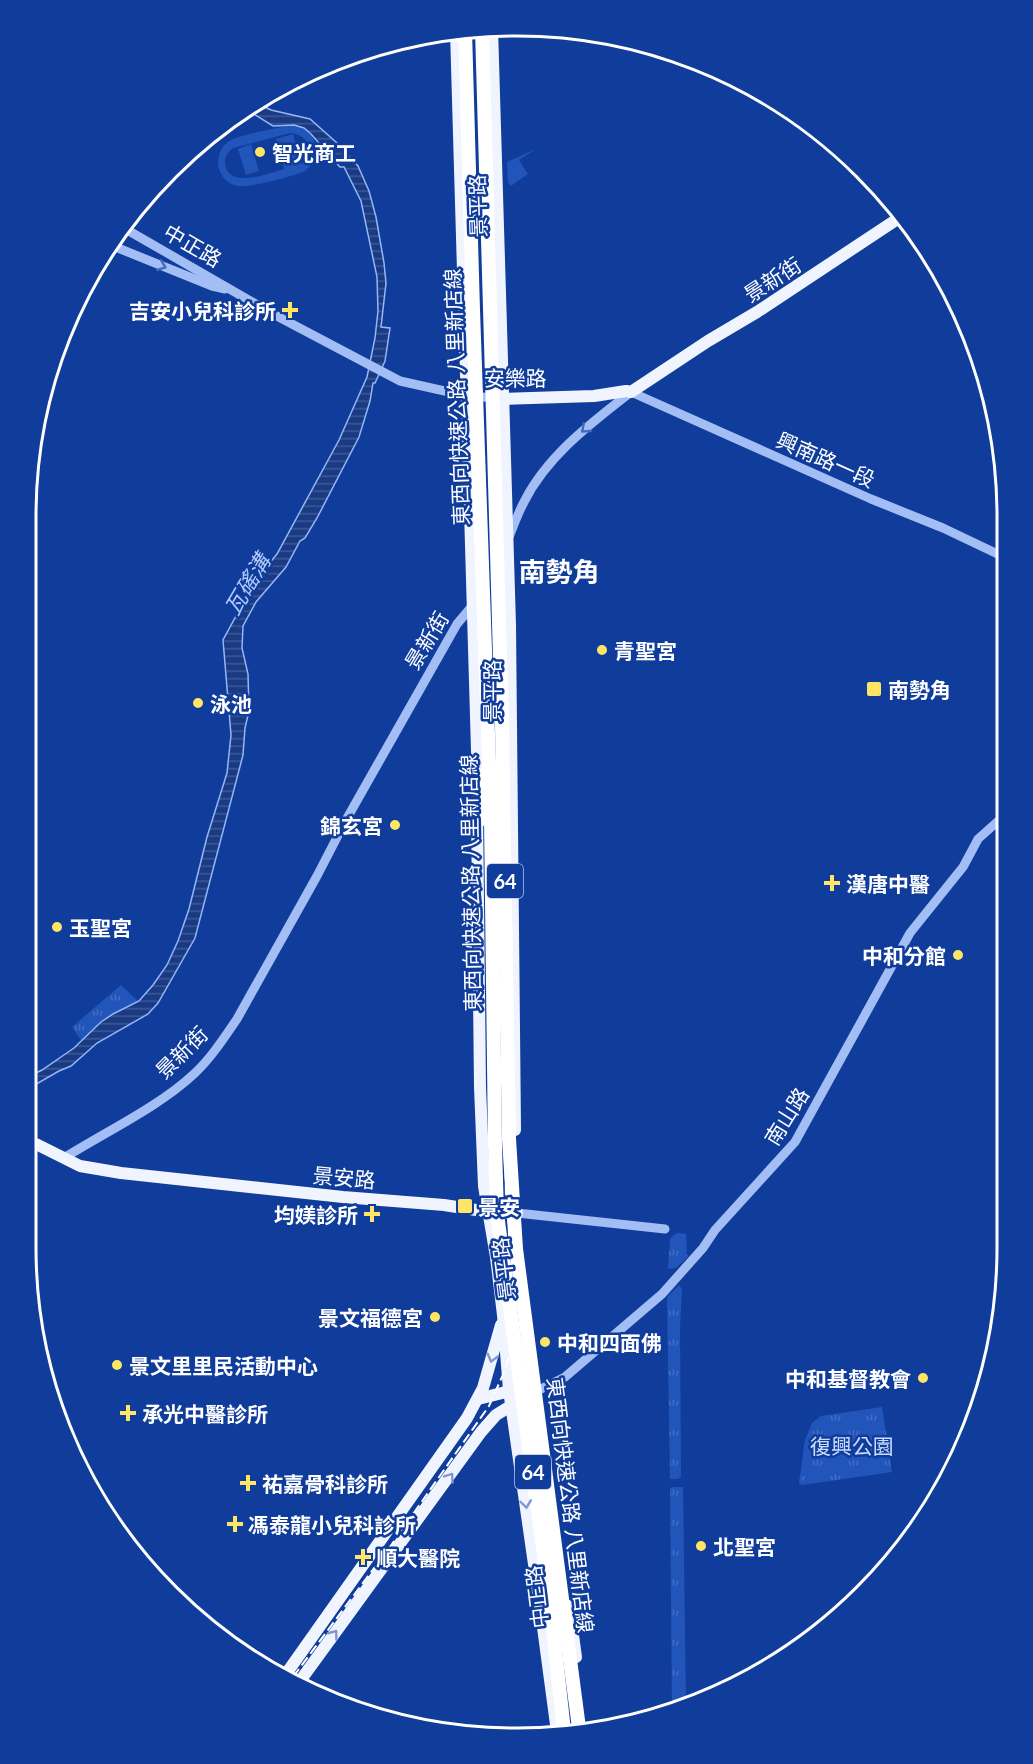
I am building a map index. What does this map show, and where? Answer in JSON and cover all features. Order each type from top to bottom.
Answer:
[{"type":"highway","name":"東西向快速公路 八里新店線","points":[[482,37],[503,739],[509,1139],[516,1249],[578,1724]]},
{"type":"highway","name":"東西向快速公路 八里新店線","points":[[465,39],[491,819],[495,1146],[493,1213],[548,1586],[563,1726]]},
{"type":"highway","points":[[478,775],[482,819],[488,1175],[493,1213]]},
{"type":"main road","name":"景平路","points":[[492,37],[510,625],[516,1195],[520,1252],[533,1348],[531,1391]]},
{"type":"main road","name":"景平路","points":[[456,40],[478,749],[476,820],[480,1087],[484,1186],[493,1213],[512,1405]]},
{"type":"main road","name":"景新街","points":[[631,392],[895,221]]},
{"type":"main road","name":"安樂路","points":[[503,399],[594,396],[631,392]]},
{"type":"main road","name":"景新街","points":[[473,604],[507,541]]},
{"type":"main road","name":"景平路","points":[[478,749],[493,778],[498,797],[500,1186],[493,1213]]},
{"type":"main road","name":"景安路","points":[[36,1144],[80,1166],[121,1173],[343,1197],[444,1205],[493,1213],[517,1213]]},
{"type":"main road","points":[[289,1670],[440,1457],[478,1399],[488,1373],[503,1315]]},
{"type":"main road","name":"中正路","points":[[505,1344],[531,1391],[573,1630],[584,1723]]},
{"type":"main road","points":[[478,1399],[509,1390],[531,1391]]},
{"type":"main road","name":"中正路","points":[[531,1391],[569,1725]]},
{"type":"main road","points":[[303,1677],[481,1432],[496,1415],[531,1391]]},
{"type":"main road","name":"中正路","points":[[512,1405],[556,1726]]},
{"type":"street","name":"中正路","points":[[130,232],[245,298],[369,365]]},
{"type":"street","points":[[118,248],[212,286],[233,291]]},
{"type":"street","name":"安樂路","points":[[369,365],[400,381],[467,396],[503,399]]},
{"type":"street","name":"景新街","points":[[507,541],[524,501],[544,470],[584,429],[631,392]]},
{"type":"street","name":"興南路一段","points":[[631,392],[997,554]]},
{"type":"street","name":"景新街","points":[[64,1158],[171,1093],[195,1073],[218,1046],[237,1019],[457,624],[473,604]]},
{"type":"street","name":"南山路","points":[[531,1391],[565,1377],[662,1294],[703,1248],[715,1230],[795,1142],[910,933],[963,867],[978,839],[997,822]]},
{"type":"street","name":"景安路","points":[[517,1213],[665,1229]]},
{"type":"green space","points":[[289,125],[305,130],[315,142],[315,157],[305,171],[272,181],[243,186],[224,179],[218,166],[218,158],[220,151],[231,140]],"holes":[[[290,133],[297,134],[306,140],[309,149],[301,164],[293,134],[276,139],[284,169],[250,178],[241,178],[228,172],[225,159],[233,148]]]},
{"type":"green space","points":[[251,144],[259,171],[246,175],[238,149]]},
{"type":"green space","points":[[536,149],[519,160],[528,174],[511,186],[508,182],[507,162]]},
{"type":"green space","points":[[121,985],[139,1002],[83,1043],[72,1027]]},
{"type":"green space","points":[[677,1233],[686,1234],[686,1253],[689,1256],[676,1268],[668,1269],[670,1238]]},
{"type":"green space","points":[[679,1285],[682,1290],[681,1477],[670,1479],[667,1297]]},
{"type":"green space","name":"復興公園","points":[[882,1407],[892,1472],[799,1484],[805,1440],[812,1423],[821,1416]]},
{"type":"green space","points":[[683,1487],[686,1696],[672,1702],[670,1488]]},
{"type":"shaded area","points":[[265,107],[310,119],[358,166],[369,191],[376,217],[384,263],[386,283],[381,327],[390,328],[385,361],[373,383],[359,437],[317,518],[305,538],[300,541],[286,567],[256,602],[243,626],[242,648],[248,674],[249,711],[243,755],[195,938],[158,1003],[148,1014],[97,1043],[71,1066],[36,1084],[36,1073],[74,1048],[101,1022],[139,1001],[167,965],[189,909],[207,837],[227,773],[231,735],[223,640],[255,581],[277,554],[339,440],[367,377],[378,311],[377,277],[361,201],[344,167],[340,167],[304,128],[294,125],[273,126],[254,114]]},
{"type":"railway","points":[[295,1674],[392,1544],[489,1406],[506,1368],[515,1327],[516,1293],[506,1199],[499,735],[478,38]]},
{"type":"place","name":"智光商工","points":[[260,152]]},
{"type":"place","name":"吉安小兒科診所","points":[[290,310]]},
{"type":"place","name":"青聖宮","points":[[602,650]]},
{"type":"place","name":"南勢角","points":[[874,689]]},
{"type":"place","name":"泳池","points":[[198,703]]},
{"type":"place","name":"錦玄宮","points":[[395,825]]},
{"type":"place","name":"漢唐中醫","points":[[832,883]]},
{"type":"place","name":"玉聖宮","points":[[57,927]]},
{"type":"place","name":"中和分館","points":[[958,955]]},
{"type":"place","name":"景安","points":[[465,1206]]},
{"type":"place","name":"均媄診所","points":[[372,1214]]},
{"type":"place","name":"景文福德宮","points":[[435,1317]]},
{"type":"place","name":"中和四面佛","points":[[545,1342]]},
{"type":"place","name":"景文里里民活動中心","points":[[117,1365]]},
{"type":"place","name":"中和基督教會","points":[[923,1378]]},
{"type":"place","name":"承光中醫診所","points":[[128,1413]]},
{"type":"place","name":"祐嘉骨科診所","points":[[248,1483]]},
{"type":"place","name":"馮泰龍小兒科診所","points":[[235,1524]]},
{"type":"place","name":"北聖宮","points":[[701,1546]]},
{"type":"place","name":"順大醫院","points":[[363,1557]]},
{"type":"district","name":"南勢角","points":[[559,571]]},
{"type":"water label","name":"瓦磘溝","points":[[247,584]]}]
